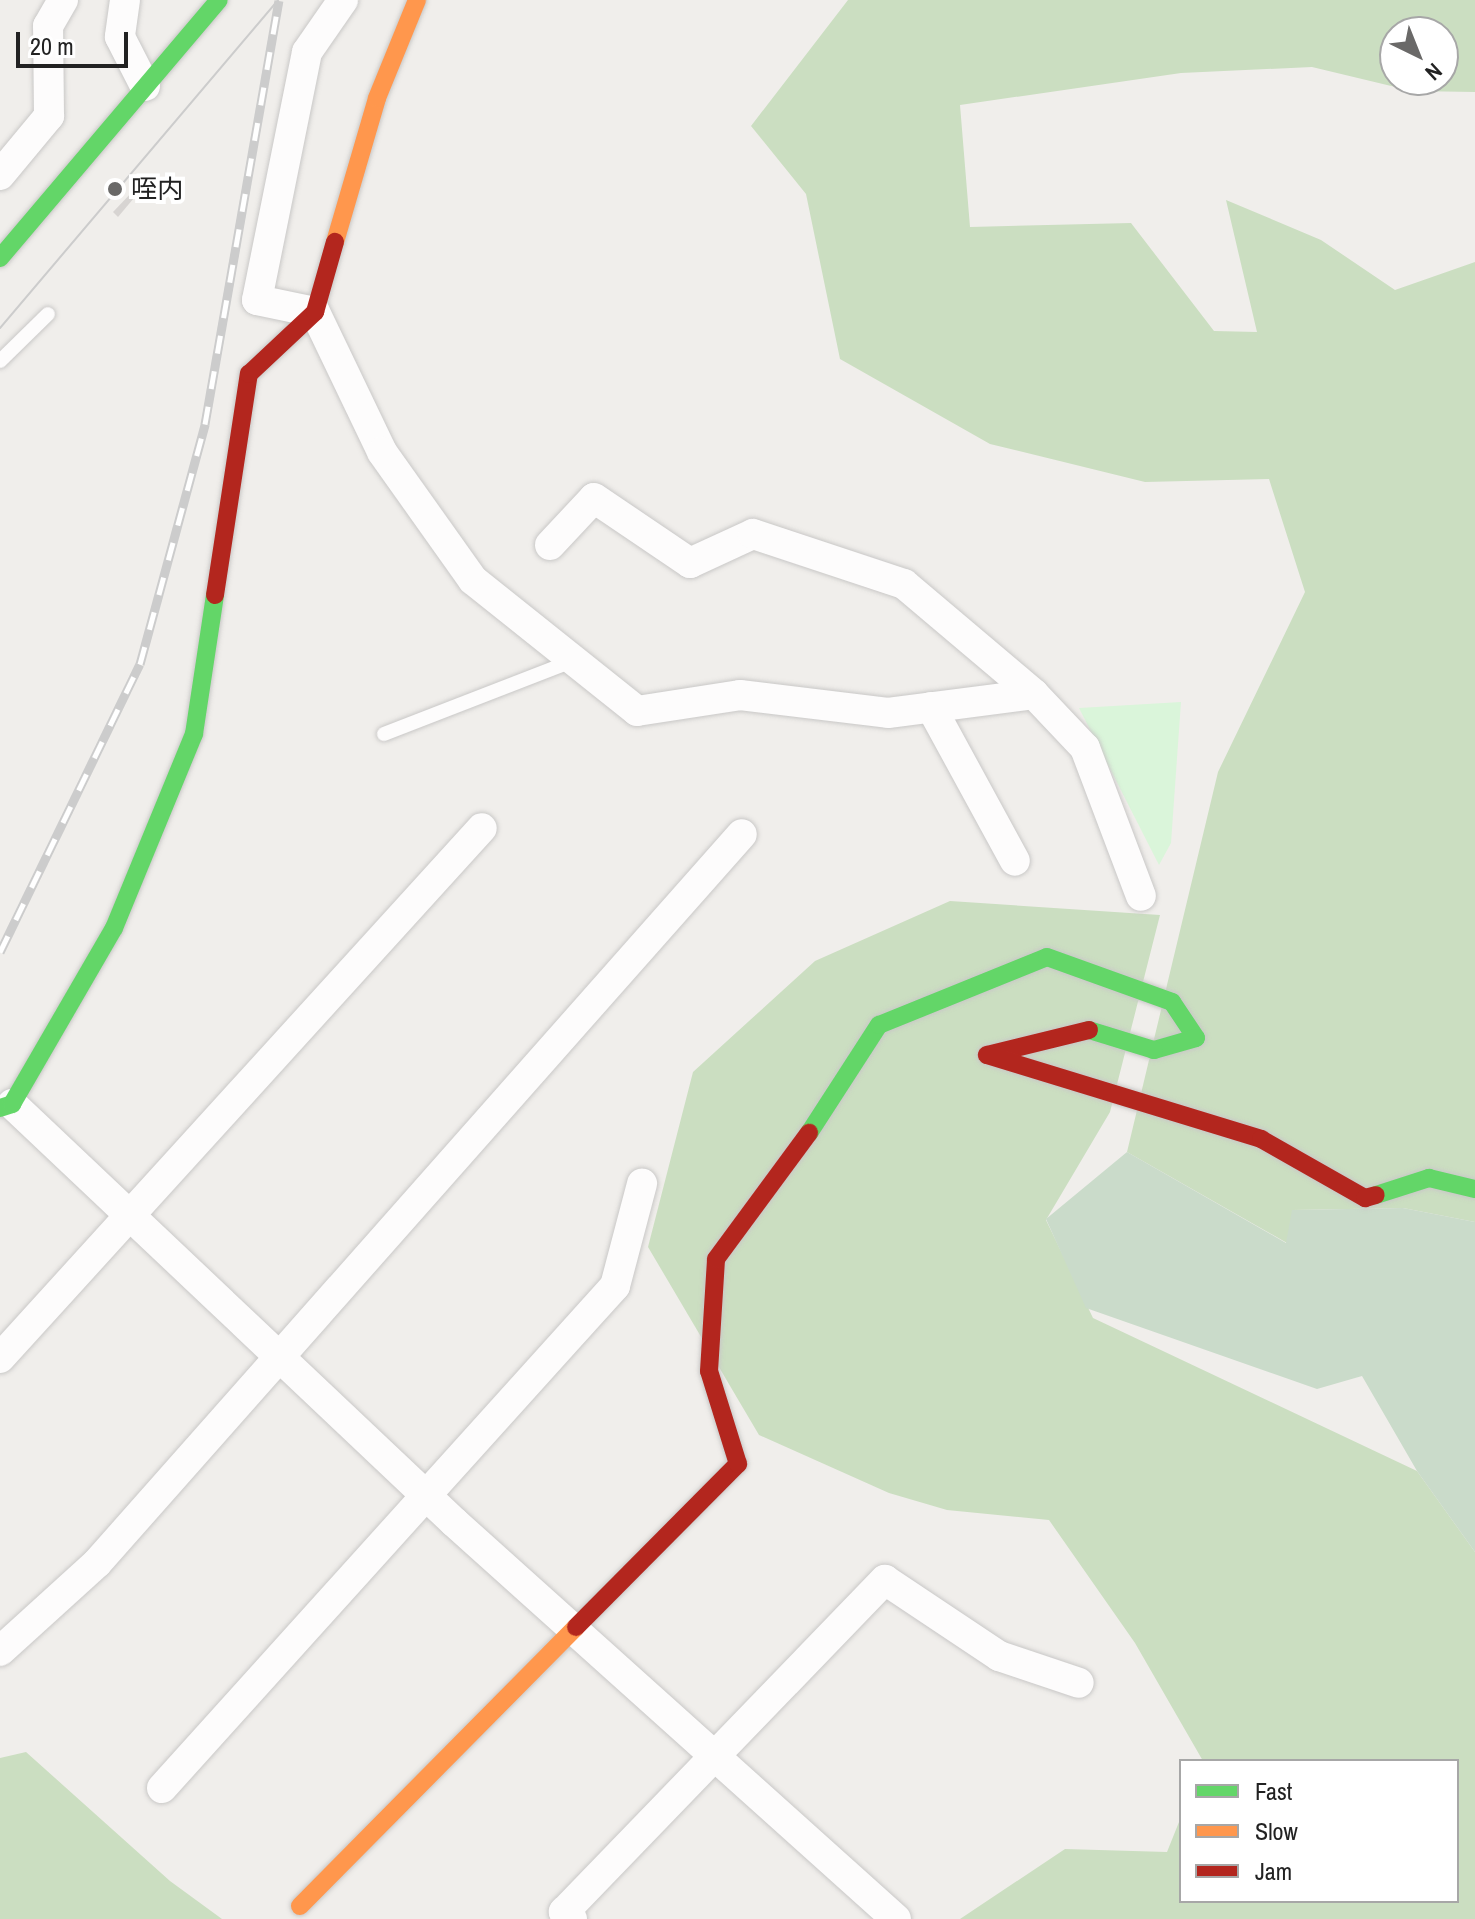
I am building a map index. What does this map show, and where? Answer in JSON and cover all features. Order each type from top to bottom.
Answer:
[{"type":"street","points":[[0,175],[49,116],[48,26],[63,0]]},
{"type":"street","points":[[125,0],[120,37],[145,86]]},
{"type":"street","points":[[0,258],[219,0]]},
{"type":"street","points":[[315,312],[257,300],[307,52],[343,0]]},
{"type":"street","points":[[417,0],[377,98],[315,312],[249,374],[194,734],[114,928],[6,1106],[713,1758],[896,1919]]},
{"type":"street","points":[[315,312],[382,452],[473,580],[570,662],[637,711],[740,695],[888,713],[1034,694]]},
{"type":"street","points":[[550,545],[594,498],[690,563],[753,534],[904,584],[1034,694],[1085,748],[1141,896]]},
{"type":"street","points":[[931,707],[1015,861]]},
{"type":"street","points":[[0,1358],[124,1216],[482,828]]},
{"type":"street","points":[[0,1651],[97,1563],[742,834]]},
{"type":"street","points":[[300,1906],[738,1464],[709,1371],[716,1259],[795,1155],[879,1025],[1047,957],[1172,1002],[1196,1038],[1154,1050],[1084,1028],[987,1055],[1261,1139],[1365,1198],[1429,1178],[1475,1189]]},
{"type":"street","points":[[162,1788],[615,1286],[642,1184]]},
{"type":"street","points":[[572,1919],[564,1912],[885,1580],[999,1656],[1079,1683]]},
{"type":"lane","points":[[0,361],[48,314]]},
{"type":"lane","points":[[384,734],[570,662]]},
{"type":"green space","points":[[848,0],[1475,0],[1475,92],[1459,92],[1459,16],[1379,16],[1379,83],[1312,67],[1181,73],[960,105],[970,227],[1131,223],[1214,331],[1257,332],[1226,200],[1321,240],[1395,290],[1475,262],[1475,1222],[1403,1208],[1293,1210],[1287,1243],[1127,1152],[1218,772],[1305,592],[1269,479],[1145,482],[990,444],[840,359],[806,194],[751,126]]},
{"type":"green space","points":[[1181,702],[1171,843],[1159,865],[1079,708]]},
{"type":"green space","points":[[950,901],[1160,915],[1110,1112],[1046,1220],[1093,1318],[1417,1471],[1475,1552],[1475,1919],[960,1919],[1065,1849],[1167,1852],[1179,1822],[1179,1903],[1459,1903],[1459,1759],[1202,1759],[1135,1643],[1049,1520],[947,1510],[889,1493],[759,1435],[648,1247],[693,1072],[815,961]]},
{"type":"green space","points":[[1127,1152],[1286,1243],[1292,1210],[1403,1208],[1475,1222],[1475,1552],[1417,1471],[1362,1376],[1317,1389],[1086,1308],[1046,1219]]},
{"type":"green space","points":[[26,1752],[170,1881],[222,1919],[0,1919],[0,1758]]},
{"type":"building","points":[[135,189],[139,192],[118,217],[113,212]]},
{"type":"tram line","points":[[0,328],[278,0]]},
{"type":"railway","points":[[0,952],[140,664],[205,424],[279,0]]},
{"type":"traffic: fast","points":[[0,258],[219,0]]},
{"type":"traffic: fast","points":[[0,1108],[12,1104],[114,928],[194,734],[215,595]]},
{"type":"traffic: fast","points":[[809,1133],[879,1025],[1047,957],[1172,1002],[1196,1038],[1154,1050],[1089,1030]]},
{"type":"traffic: fast","points":[[1376,1195],[1429,1178],[1475,1189]]},
{"type":"traffic: slow","points":[[335,242],[377,98],[417,0]]},
{"type":"traffic: slow","points":[[300,1906],[576,1627]]},
{"type":"traffic: jam","points":[[215,595],[249,374],[315,312],[335,242]]},
{"type":"traffic: jam","points":[[1089,1030],[987,1055],[1261,1139],[1365,1198],[1376,1195]]},
{"type":"traffic: jam","points":[[576,1627],[738,1464],[709,1371],[716,1259],[809,1133]]},
{"type":"place","name":"咥内","points":[[115,189]]}]
